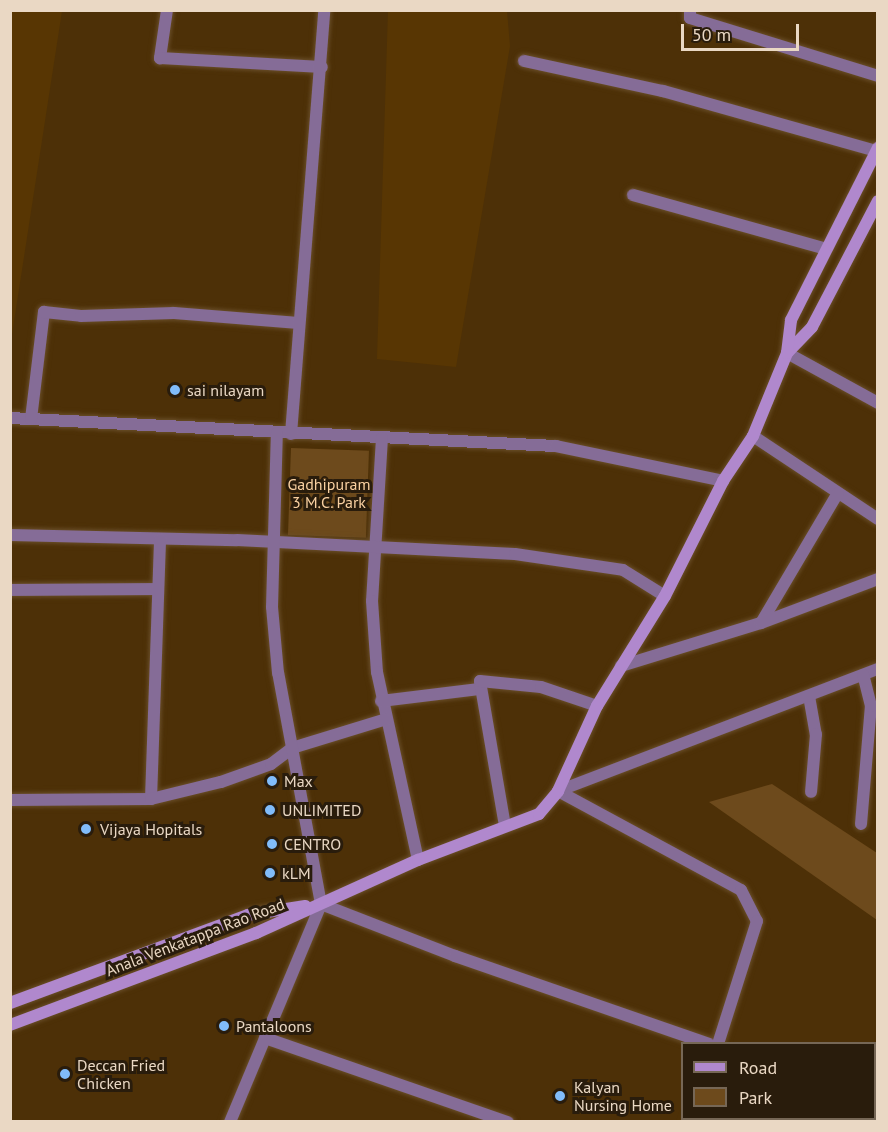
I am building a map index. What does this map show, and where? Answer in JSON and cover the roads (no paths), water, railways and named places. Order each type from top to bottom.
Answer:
[{"type":"main road","points":[[321,904],[418,860],[539,814],[558,791],[597,706],[665,596],[723,481],[753,436],[787,353],[791,320],[877,149]]},
{"type":"main road","points":[[787,353],[812,327],[878,201]]},
{"type":"main road","name":"Anala Venkatappa Rao Road","points":[[10,1003],[248,915],[321,904]]},
{"type":"main road","name":"Anala Venkatappa Rao Road","points":[[10,1025],[256,933],[321,904]]},
{"type":"street","points":[[167,10],[160,58],[322,67]]},
{"type":"street","points":[[291,434],[322,67],[324,10]]},
{"type":"street","points":[[690,10],[690,18],[878,76]]},
{"type":"street","points":[[524,61],[663,91],[877,149]]},
{"type":"street","points":[[633,195],[826,249]]},
{"type":"street","points":[[31,419],[44,312],[81,316],[174,313],[299,323]]},
{"type":"street","points":[[787,353],[876,400]]},
{"type":"street","points":[[10,418],[556,446],[723,481]]},
{"type":"street","points":[[230,1122],[321,904],[292,748],[272,607],[272,542],[277,433]]},
{"type":"street","points":[[753,436],[878,519]]},
{"type":"street","points":[[382,438],[372,601],[381,701],[418,860]]},
{"type":"street","points":[[761,623],[838,493]]},
{"type":"street","points":[[10,535],[272,542],[515,554],[623,570],[665,596]]},
{"type":"street","points":[[151,799],[160,539]]},
{"type":"street","points":[[621,666],[761,623],[878,579]]},
{"type":"street","points":[[10,590],[157,589]]},
{"type":"street","points":[[558,791],[878,669]]},
{"type":"street","points":[[861,824],[871,706],[863,675]]},
{"type":"street","points":[[505,826],[479,689],[480,681],[541,687],[597,706]]},
{"type":"street","points":[[381,701],[479,689]]},
{"type":"street","points":[[809,696],[816,734],[812,792]]},
{"type":"street","points":[[10,800],[151,799],[221,782],[271,764],[292,748],[386,719]]},
{"type":"street","points":[[558,791],[741,890],[757,921],[719,1042]]},
{"type":"street","points":[[321,904],[454,956],[703,1042]]},
{"type":"street","points":[[265,1038],[508,1122]]},
{"type":"place","name":"sai nilayam","points":[[175,390]]},
{"type":"place","name":"Max","points":[[272,781]]},
{"type":"place","name":"UNLIMITED","points":[[270,810]]},
{"type":"place","name":"Vijaya Hopitals","points":[[86,829]]},
{"type":"place","name":"CENTRO","points":[[272,844]]},
{"type":"place","name":"kLM","points":[[270,873]]},
{"type":"place","name":"Pantaloons","points":[[224,1026]]},
{"type":"place","name":"Deccan Fried Chicken","points":[[65,1074]]},
{"type":"place","name":"Kalyan Nursing Home","points":[[560,1096]]},
{"type":"park label","name":"Gadhipuram 3 M.C. Park","points":[[329,493]]}]
